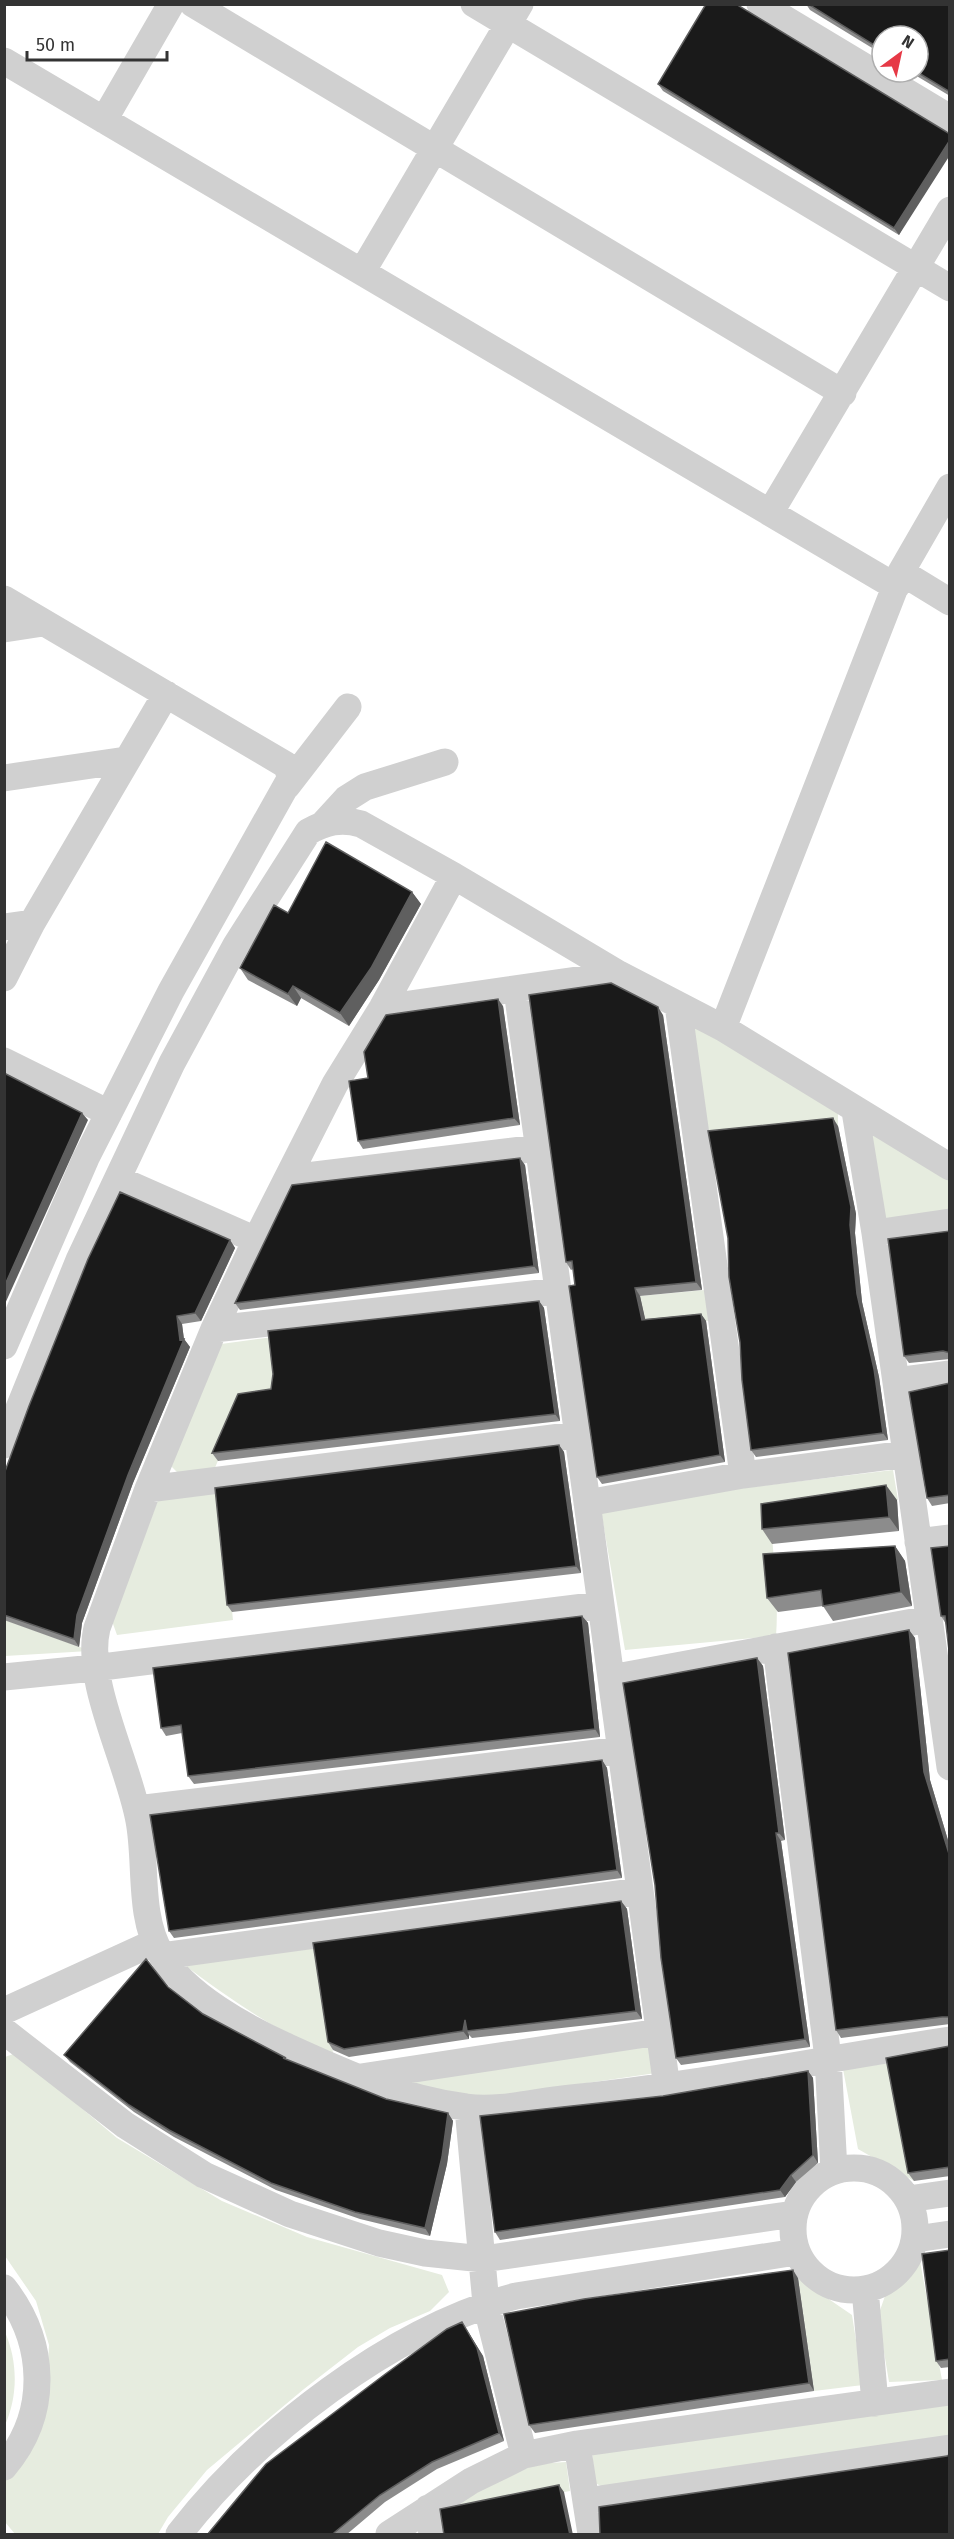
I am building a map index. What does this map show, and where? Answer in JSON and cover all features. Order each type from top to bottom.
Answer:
[{"type":"street","points":[[104,120],[171,4]]},
{"type":"street","points":[[193,4],[435,151],[843,393]]},
{"type":"street","points":[[474,4],[514,15],[950,288]]},
{"type":"street","points":[[760,4],[950,118]]},
{"type":"street","points":[[362,272],[514,15]]},
{"type":"street","points":[[4,61],[770,513],[898,580],[950,602]]},
{"type":"street","points":[[770,513],[950,210]]},
{"type":"street","points":[[723,1028],[898,580],[950,487]]},
{"type":"street","points":[[4,599],[286,765],[290,773],[287,786]]},
{"type":"street","points":[[4,629],[43,622]]},
{"type":"street","points":[[4,978],[32,923],[166,694]]},
{"type":"street","points":[[4,1346],[45,1248],[109,1113],[171,991],[287,786],[348,707]]},
{"type":"street","points":[[4,778],[126,760]]},
{"type":"street","points":[[4,1445],[79,1260],[203,1004],[259,907],[316,827],[346,799],[365,787],[445,762]]},
{"type":"street","points":[[273,811],[316,827],[349,820],[361,824],[619,974],[723,1028],[855,1111],[950,1167]]},
{"type":"street","points":[[454,876],[382,1008],[335,1084],[214,1329],[148,1489],[93,1642],[94,1668],[137,1809],[149,1923],[159,1949],[183,1979],[230,2016],[256,2032],[356,2078],[414,2097],[468,2108],[667,2088],[828,2058],[950,2040]]},
{"type":"street","points":[[4,927],[32,923]]},
{"type":"street","points":[[382,1008],[619,974]]},
{"type":"street","points":[[517,990],[667,2088]]},
{"type":"street","points":[[678,1005],[743,1475]]},
{"type":"street","points":[[4,1061],[109,1113]]},
{"type":"street","points":[[855,1111],[875,1233],[929,1619],[944,1691],[950,1767]]},
{"type":"street","points":[[290,1178],[538,1148]]},
{"type":"street","points":[[118,1179],[256,1240]]},
{"type":"street","points":[[875,1233],[950,1222]]},
{"type":"street","points":[[45,1248],[79,1260]]},
{"type":"street","points":[[214,1329],[558,1291]]},
{"type":"street","points":[[896,1381],[950,1374]]},
{"type":"street","points":[[148,1489],[576,1435]]},
{"type":"street","points":[[587,1503],[743,1475],[906,1454]]},
{"type":"street","points":[[918,1542],[950,1538]]},
{"type":"street","points":[[4,1677],[94,1668],[600,1605]]},
{"type":"street","points":[[611,1678],[929,1619]]},
{"type":"street","points":[[776,1647],[828,2058],[834,2171]]},
{"type":"street","points":[[137,1809],[621,1750]]},
{"type":"street","points":[[4,2012],[159,1949],[640,1891]]},
{"type":"street","points":[[4,2031],[125,2125],[204,2175],[246,2196],[323,2226],[379,2243],[425,2253],[483,2259],[794,2214]]},
{"type":"street","points":[[356,2078],[659,2032]]},
{"type":"street","points":[[468,2108],[486,2304],[524,2455]]},
{"type":"street","points":[[855,2168],[876,2172],[895,2182],[908,2199],[915,2218],[916,2239],[911,2256],[887,2283],[852,2291],[834,2288],[818,2280],[796,2252],[793,2238],[794,2214],[804,2193],[818,2180],[834,2171],[855,2168]]},
{"type":"street","points":[[908,2199],[950,2193]]},
{"type":"street","points":[[916,2239],[950,2234]]},
{"type":"street","points":[[179,2535],[210,2497],[252,2454],[337,2385],[431,2328],[486,2304],[516,2296],[796,2252]]},
{"type":"street","points":[[4,2288],[27,2325],[37,2362],[38,2383],[32,2420],[15,2455],[4,2468]]},
{"type":"street","points":[[865,2289],[875,2403]]},
{"type":"street","points":[[389,2535],[471,2481],[524,2455],[577,2444],[950,2392]]},
{"type":"street","points":[[577,2444],[591,2535]]},
{"type":"street","points":[[586,2501],[950,2448]]},
{"type":"street","points":[[428,2508],[432,2535]]},
{"type":"shaded area","points":[[701,1025],[838,1109],[838,1126],[703,1137],[690,1031]]},
{"type":"shaded area","points":[[882,1131],[949,1171],[949,1220],[884,1225],[869,1134]]},
{"type":"shaded area","points":[[705,1290],[716,1320],[647,1327],[640,1296]]},
{"type":"shaded area","points":[[273,1337],[276,1396],[243,1402],[214,1470],[178,1473],[171,1466],[221,1344]]},
{"type":"shaded area","points":[[893,1470],[898,1500],[771,1519],[776,1593],[776,1636],[625,1650],[600,1505]]},
{"type":"shaded area","points":[[220,1490],[233,1620],[117,1635],[112,1621],[158,1500]]},
{"type":"shaded area","points":[[5,1620],[80,1647],[89,1651],[5,1656]]},
{"type":"shaded area","points":[[317,1945],[334,2059],[256,2015],[182,1963]]},
{"type":"shaded area","points":[[645,2032],[656,2073],[490,2097],[453,2095],[393,2077]]},
{"type":"shaded area","points":[[16,2053],[117,2138],[222,2201],[307,2237],[442,2275],[449,2292],[430,2311],[390,2328],[358,2347],[304,2389],[207,2470],[168,2517],[158,2534],[15,2534],[5,2522],[4,2473],[46,2404],[49,2345],[36,2301],[5,2256],[5,2057]]},
{"type":"shaded area","points":[[891,2063],[914,2181],[858,2149],[843,2069]]},
{"type":"shaded area","points":[[920,2261],[942,2380],[889,2382],[878,2316],[885,2296]]},
{"type":"shaded area","points":[[798,2278],[852,2315],[863,2385],[814,2391]]},
{"type":"shaded area","points":[[5,2332],[12,2355],[15,2379],[12,2402],[5,2425]]},
{"type":"shaded area","points":[[949,2400],[949,2436],[603,2487],[595,2483],[592,2451]]},
{"type":"shaded area","points":[[566,2462],[570,2491],[444,2514],[446,2505],[536,2464]]},
{"type":"building","points":[[706,4],[736,4],[950,134],[950,140],[894,228],[658,84]]},
{"type":"building","points":[[808,4],[950,4],[950,92],[930,80],[930,24],[870,24],[870,43]]},
{"type":"building","points":[[326,842],[412,892],[371,968],[340,1013],[293,986],[288,994],[240,968],[274,905],[288,913]]},
{"type":"building","points":[[611,983],[658,1007],[696,1282],[635,1288],[642,1320],[701,1314],[720,1455],[597,1477],[569,1286],[575,1285],[572,1261],[566,1262],[529,995]]},
{"type":"building","points":[[498,999],[514,1118],[358,1141],[349,1081],[368,1078],[364,1052],[386,1015]]},
{"type":"building","points":[[4,1073],[82,1113],[4,1287]]},
{"type":"building","points":[[833,1118],[851,1207],[850,1225],[857,1294],[874,1369],[883,1433],[751,1450],[742,1380],[740,1342],[729,1277],[728,1238],[708,1131]]},
{"type":"building","points":[[520,1158],[534,1266],[235,1303],[292,1185]]},
{"type":"building","points":[[120,1192],[230,1240],[195,1313],[177,1316],[180,1340],[184,1339],[128,1475],[77,1615],[74,1639],[4,1615],[4,1474],[88,1259]]},
{"type":"building","points":[[950,1231],[950,1353],[943,1351],[904,1356],[888,1239]]},
{"type":"building","points":[[539,1301],[555,1414],[212,1453],[238,1394],[271,1389],[273,1374],[268,1331]]},
{"type":"building","points":[[950,1383],[950,1495],[927,1498],[909,1392]]},
{"type":"building","points":[[559,1445],[576,1566],[227,1605],[215,1488]]},
{"type":"building","points":[[886,1485],[889,1517],[762,1529],[761,1504]]},
{"type":"building","points":[[895,1546],[901,1592],[823,1606],[821,1590],[767,1598],[763,1554]]},
{"type":"building","points":[[950,1546],[950,1659],[945,1616],[941,1616],[931,1548]]},
{"type":"building","points":[[582,1616],[595,1729],[188,1776],[181,1725],[161,1728],[153,1668]]},
{"type":"building","points":[[909,1630],[924,1772],[950,1857],[950,2017],[836,2030],[788,1653]]},
{"type":"building","points":[[757,1658],[779,1833],[776,1833],[805,2039],[676,2058],[661,1958],[655,1885],[623,1683]]},
{"type":"building","points":[[602,1760],[617,1870],[169,1931],[150,1815]]},
{"type":"building","points":[[621,1901],[636,2011],[467,2031],[465,2020],[463,2031],[344,2049],[328,2042],[313,1943]]},
{"type":"building","points":[[146,1959],[168,1987],[203,2014],[286,2058],[283,2058],[386,2099],[448,2113],[442,2157],[425,2228],[355,2212],[271,2183],[169,2130],[129,2105],[64,2055]]},
{"type":"building","points":[[950,2046],[950,2167],[908,2173],[886,2058]]},
{"type":"building","points":[[808,2071],[813,2155],[791,2175],[780,2190],[495,2232],[480,2116],[663,2096]]},
{"type":"building","points":[[950,2250],[950,2359],[936,2361],[922,2254]]},
{"type":"building","points":[[793,2270],[809,2383],[529,2425],[504,2314],[584,2299]]},
{"type":"building","points":[[462,2322],[477,2348],[499,2433],[432,2462],[380,2495],[332,2535],[207,2535],[266,2464],[447,2329]]},
{"type":"building","points":[[950,2454],[950,2535],[600,2535],[599,2507]]},
{"type":"building","points":[[559,2485],[570,2535],[444,2535],[440,2509]]}]
